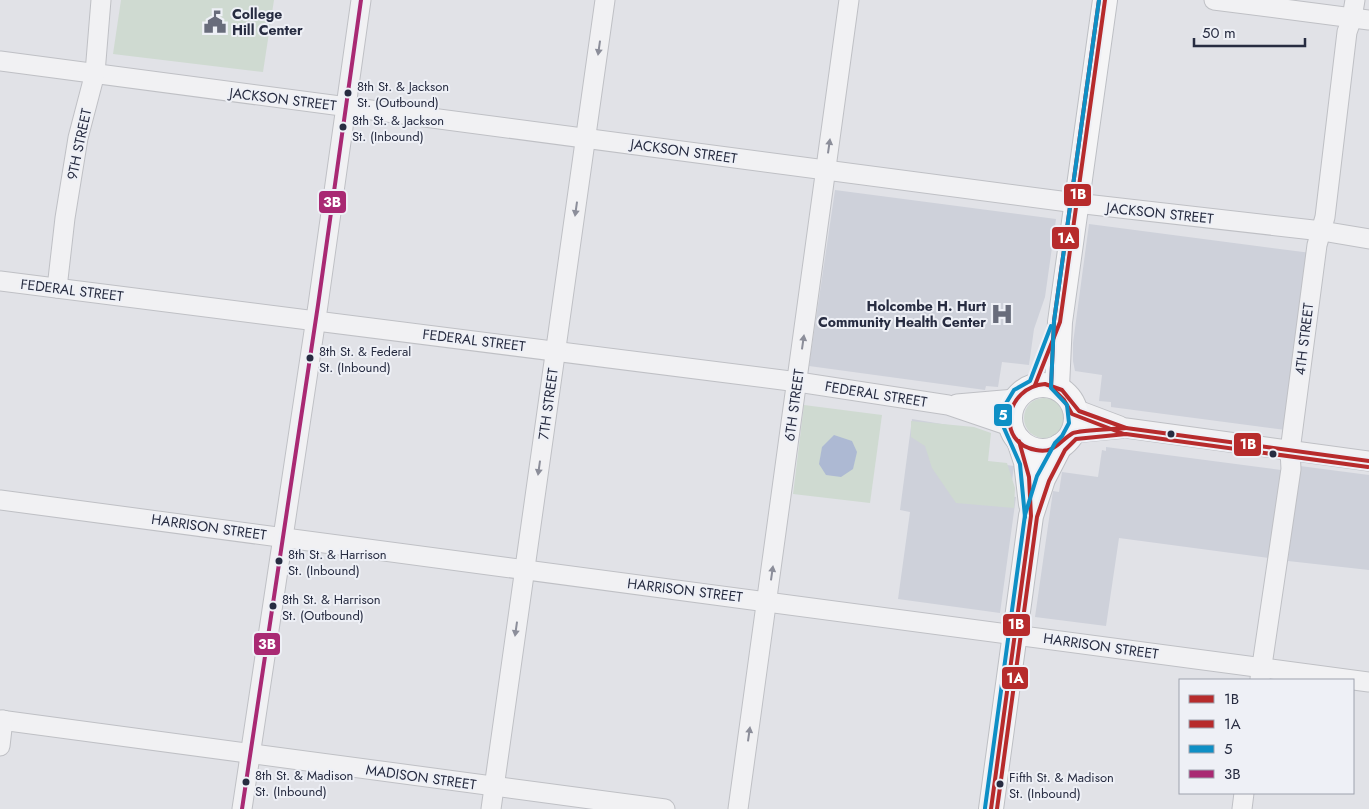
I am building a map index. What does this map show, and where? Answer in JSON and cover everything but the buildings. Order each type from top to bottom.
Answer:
[{"type":"main road","points":[[1046,386],[1060,322],[1105,0]]},
{"type":"main road","points":[[991,809],[1031,516],[1043,480],[1076,425],[1075,409],[1069,396],[1046,386],[1024,390],[1015,399],[1009,417],[1026,462],[1031,516]]},
{"type":"main road","points":[[1015,434],[1026,447],[1043,451],[1066,440]]},
{"type":"street","name":"9TH STREET","points":[[57,288],[65,218],[78,138],[95,73],[101,0]]},
{"type":"street","points":[[242,809],[316,320],[361,0]]},
{"type":"street","name":"7TH STREET","points":[[492,809],[606,0]]},
{"type":"street","name":"6TH STREET","points":[[738,809],[849,0]]},
{"type":"street","points":[[1214,0],[1359,13]]},
{"type":"street","name":"4TH STREET","points":[[1260,674],[1291,469],[1290,451],[1316,254],[1322,231],[1347,32],[1359,13]]},
{"type":"street","name":"JACKSON STREET","points":[[0,61],[1076,203],[1322,231],[1369,239]]},
{"type":"street","name":"FEDERAL STREET","points":[[0,280],[556,350],[948,404],[1015,399]]},
{"type":"street","name":"FEDERAL STREET","points":[[948,404],[1015,434]]},
{"type":"street","points":[[1075,409],[1126,428],[1369,461]]},
{"type":"street","points":[[1066,440],[1126,428]]},
{"type":"street","name":"HARRISON STREET","points":[[0,500],[1016,634],[1260,674],[1328,679]]},
{"type":"street","name":"HARRISON STREET","points":[[1354,681],[1369,682]]},
{"type":"street","points":[[0,746],[2,720]]},
{"type":"street","name":"MADISON STREET","points":[[2,720],[665,809]]},
{"type":"street","points":[[1242,809],[1244,794]]},
{"type":"shaded area","points":[[121,0],[274,0],[263,72],[113,54]]},
{"type":"shaded area","points":[[835,190],[1056,219],[1045,297],[1034,329],[1029,365],[1002,362],[998,387],[986,386],[985,390],[809,366]]},
{"type":"shaded area","points":[[1089,224],[1311,253],[1286,430],[1111,407],[1111,402],[1099,401],[1102,375],[1075,371],[1073,361],[1073,343]]},
{"type":"shaded area","points":[[1048,398],[1055,401],[1061,407],[1064,418],[1063,426],[1055,435],[1048,438],[1040,438],[1033,435],[1025,426],[1024,414],[1027,407],[1036,399]]},
{"type":"shaded area","points":[[804,405],[882,415],[870,503],[793,494]]},
{"type":"shaded area","points":[[912,419],[978,430],[986,462],[1014,466],[1010,496],[1016,497],[1000,613],[898,599],[910,512],[900,510]]},
{"type":"shaded area","points":[[911,421],[974,427],[991,433],[988,461],[1007,463],[1015,488],[1014,508],[956,503],[932,468],[925,446],[911,437]]},
{"type":"shaded area","points":[[1106,447],[1281,470],[1269,558],[1119,538],[1106,626],[1035,617],[1053,491],[1059,492],[1062,472],[1098,477],[1102,450],[1106,451]]},
{"type":"shaded area","points":[[1300,466],[1369,475],[1369,570],[1288,561]]},
{"type":"water","points":[[834,435],[852,441],[857,452],[853,469],[841,477],[826,475],[819,464],[822,447]]},
{"type":"transit line","name":"3B","points":[[242,809],[318,305],[361,0]]},
{"type":"transit line","name":"1A","points":[[1099,0],[1054,321],[1051,387],[1064,400],[1072,414],[1124,434]]},
{"type":"transit line","name":"5","points":[[985,808],[1025,515],[1037,476],[1055,443],[1062,436],[1069,423],[1067,405],[1051,388],[1054,321],[1099,0]]},
{"type":"transit line","name":"1B","points":[[1035,385],[1060,322],[1105,0]]},
{"type":"transit line","name":"5","points":[[1025,517],[1020,464],[1004,428],[1003,416],[1005,405],[1014,390],[1030,381],[1051,326]]},
{"type":"transit line","name":"1B","points":[[1045,384],[1062,390],[1079,411],[1126,428],[1073,433],[1056,446],[1042,451],[1023,445],[1014,437],[1010,427],[1010,416],[1014,404],[1031,387],[1045,384]]},
{"type":"transit line","name":"1B","points":[[1126,428],[1369,461]]},
{"type":"transit line","name":"1A","points":[[997,809],[1037,517],[1049,481],[1065,450],[1076,439],[1126,434],[1368,467]]},
{"type":"transit line","name":"1B","points":[[991,809],[1031,516],[1029,477],[1019,441]]},
{"type":"place","name":"College Hill Center","points":[[215,22]]},
{"type":"place","name":"8th St. & Jackson St. (Outbound)","points":[[348,93]]},
{"type":"place","name":"8th St. & Jackson St. (Inbound)","points":[[343,127]]},
{"type":"place","name":"Holcombe H. Hurt Community Health Center","points":[[1002,314]]},
{"type":"place","name":"8th St. & Federal St. (Inbound)","points":[[310,358]]},
{"type":"place","name":"8th St. & Harrison St. (Inbound)","points":[[279,561]]},
{"type":"place","name":"8th St. & Harrison St. (Outbound)","points":[[273,606]]},
{"type":"place","name":"8th St. & Madison St. (Inbound)","points":[[246,782]]},
{"type":"place","name":"Fifth St. & Madison St. (Inbound)","points":[[1000,784]]}]
